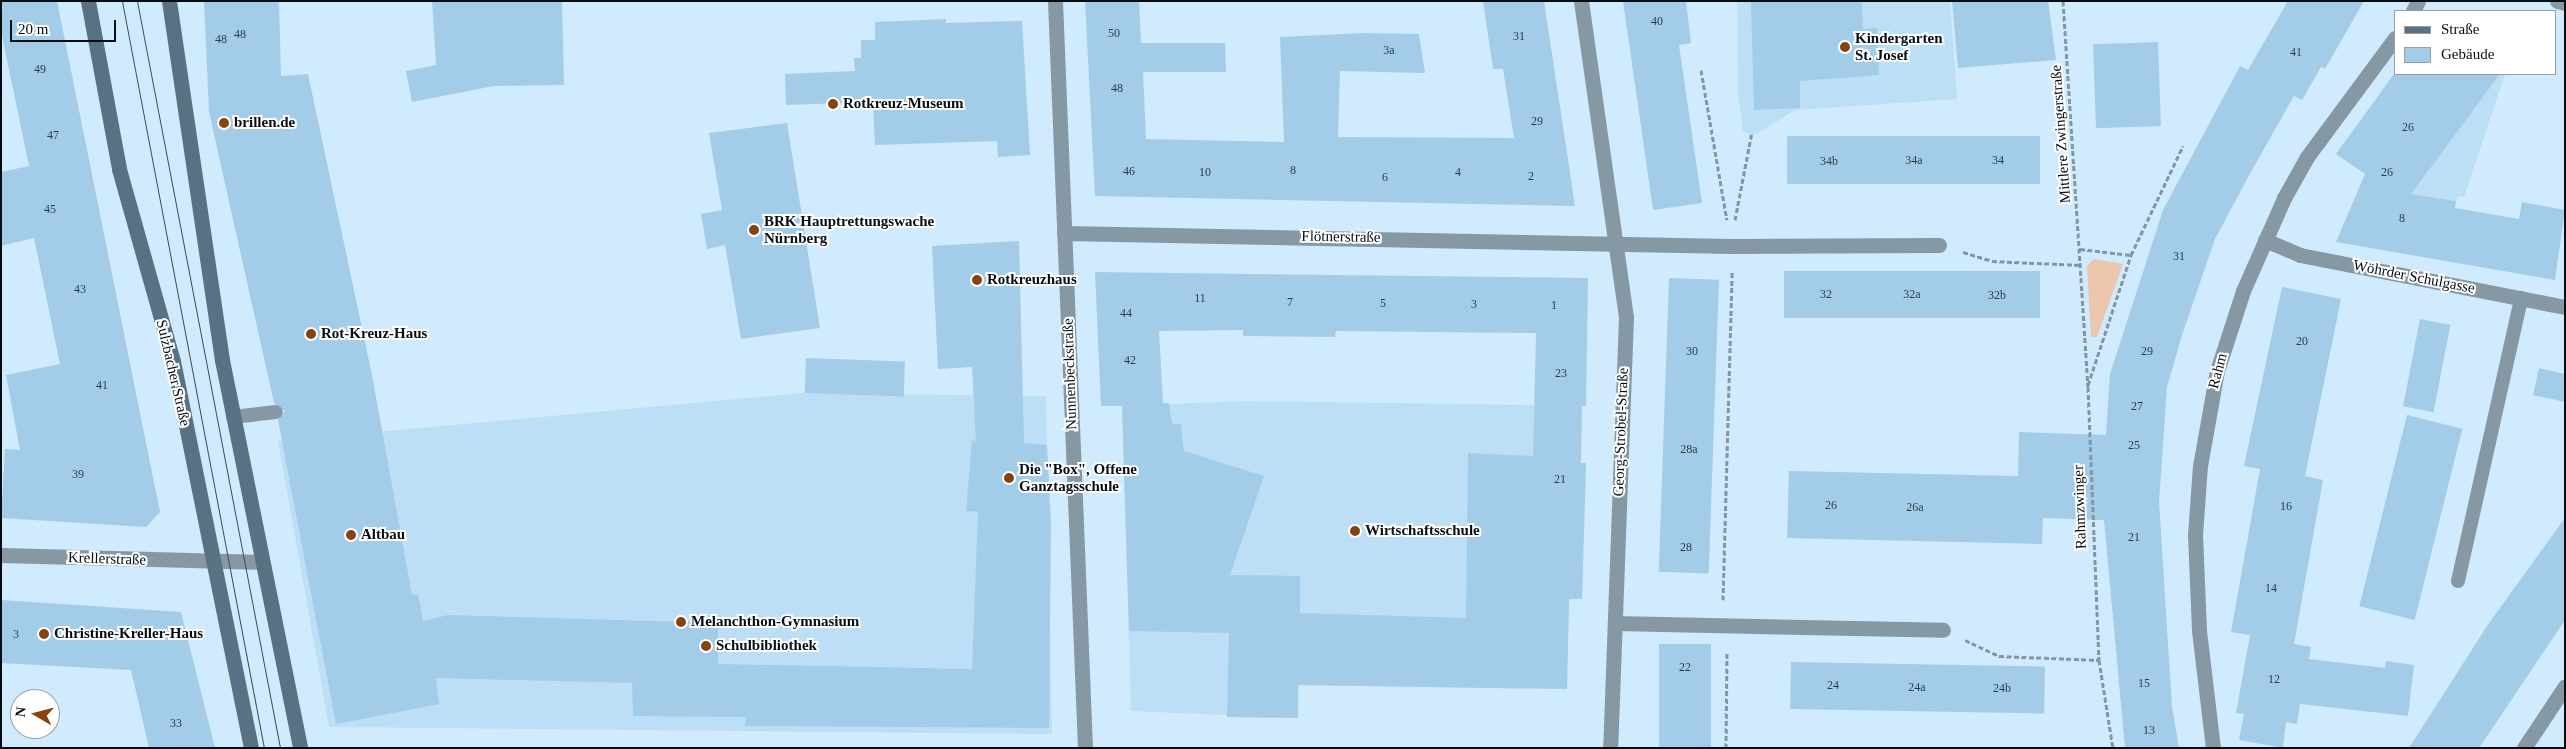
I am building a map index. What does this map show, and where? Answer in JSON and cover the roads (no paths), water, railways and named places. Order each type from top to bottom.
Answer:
[{"type":"main road","name":"Sulzbacher Straße","points":[[88,1],[119,169],[173,361],[251,748]]},
{"type":"main road","points":[[169,1],[233,417],[300,748]]},
{"type":"street","name":"Nunnenbeckstraße","points":[[1055,1],[1085,748]]},
{"type":"street","name":"Georg-Strobel-Straße","points":[[1581,1],[1617,242],[1626,317],[1610,748]]},
{"type":"street","points":[[2557,1],[2565,3]]},
{"type":"street","name":"Rahm","points":[[2213,748],[2196,583],[2199,475],[2217,371],[2265,240],[2307,158],[2394,39]]},
{"type":"street","name":"Flötnerstraße","points":[[1064,234],[1617,242]]},
{"type":"street","name":"Wöhrder Schulgasse","points":[[2265,240],[2300,255],[2565,307]]},
{"type":"street","points":[[1617,242],[1731,246],[1939,245]]},
{"type":"street","name":"Krellerstraße","points":[[1,555],[213,563],[262,562]]},
{"type":"street","points":[[1615,623],[1943,630]]},
{"type":"street","points":[[2524,748],[2565,686]]},
{"type":"lane","points":[[2458,581],[2521,298]]},
{"type":"lane","points":[[233,417],[276,412]]},
{"type":"tram line","points":[[122,1],[264,748]]},
{"type":"tram line","points":[[137,1],[280,748]]},
{"type":"place","name":"Kindergarten St. Josef","points":[[1845,47]]},
{"type":"place","name":"Rotkreuz-Museum","points":[[833,104]]},
{"type":"place","name":"brillen.de","points":[[224,123]]},
{"type":"place","name":"BRK Hauptrettungswache Nürnberg","points":[[754,230]]},
{"type":"place","name":"Rotkreuzhaus","points":[[977,280]]},
{"type":"place","name":"Rot-Kreuz-Haus","points":[[311,334]]},
{"type":"place","name":"Die \"Box\", Offene Ganztagsschule","points":[[1009,478]]},
{"type":"place","name":"Wirtschaftsschule","points":[[1355,531]]},
{"type":"place","name":"Altbau","points":[[351,535]]},
{"type":"place","name":"Melanchthon-Gymnasium","points":[[681,622]]},
{"type":"place","name":"Christine-Kreller-Haus","points":[[44,634]]},
{"type":"place","name":"Schulbibliothek","points":[[706,646]]}]
